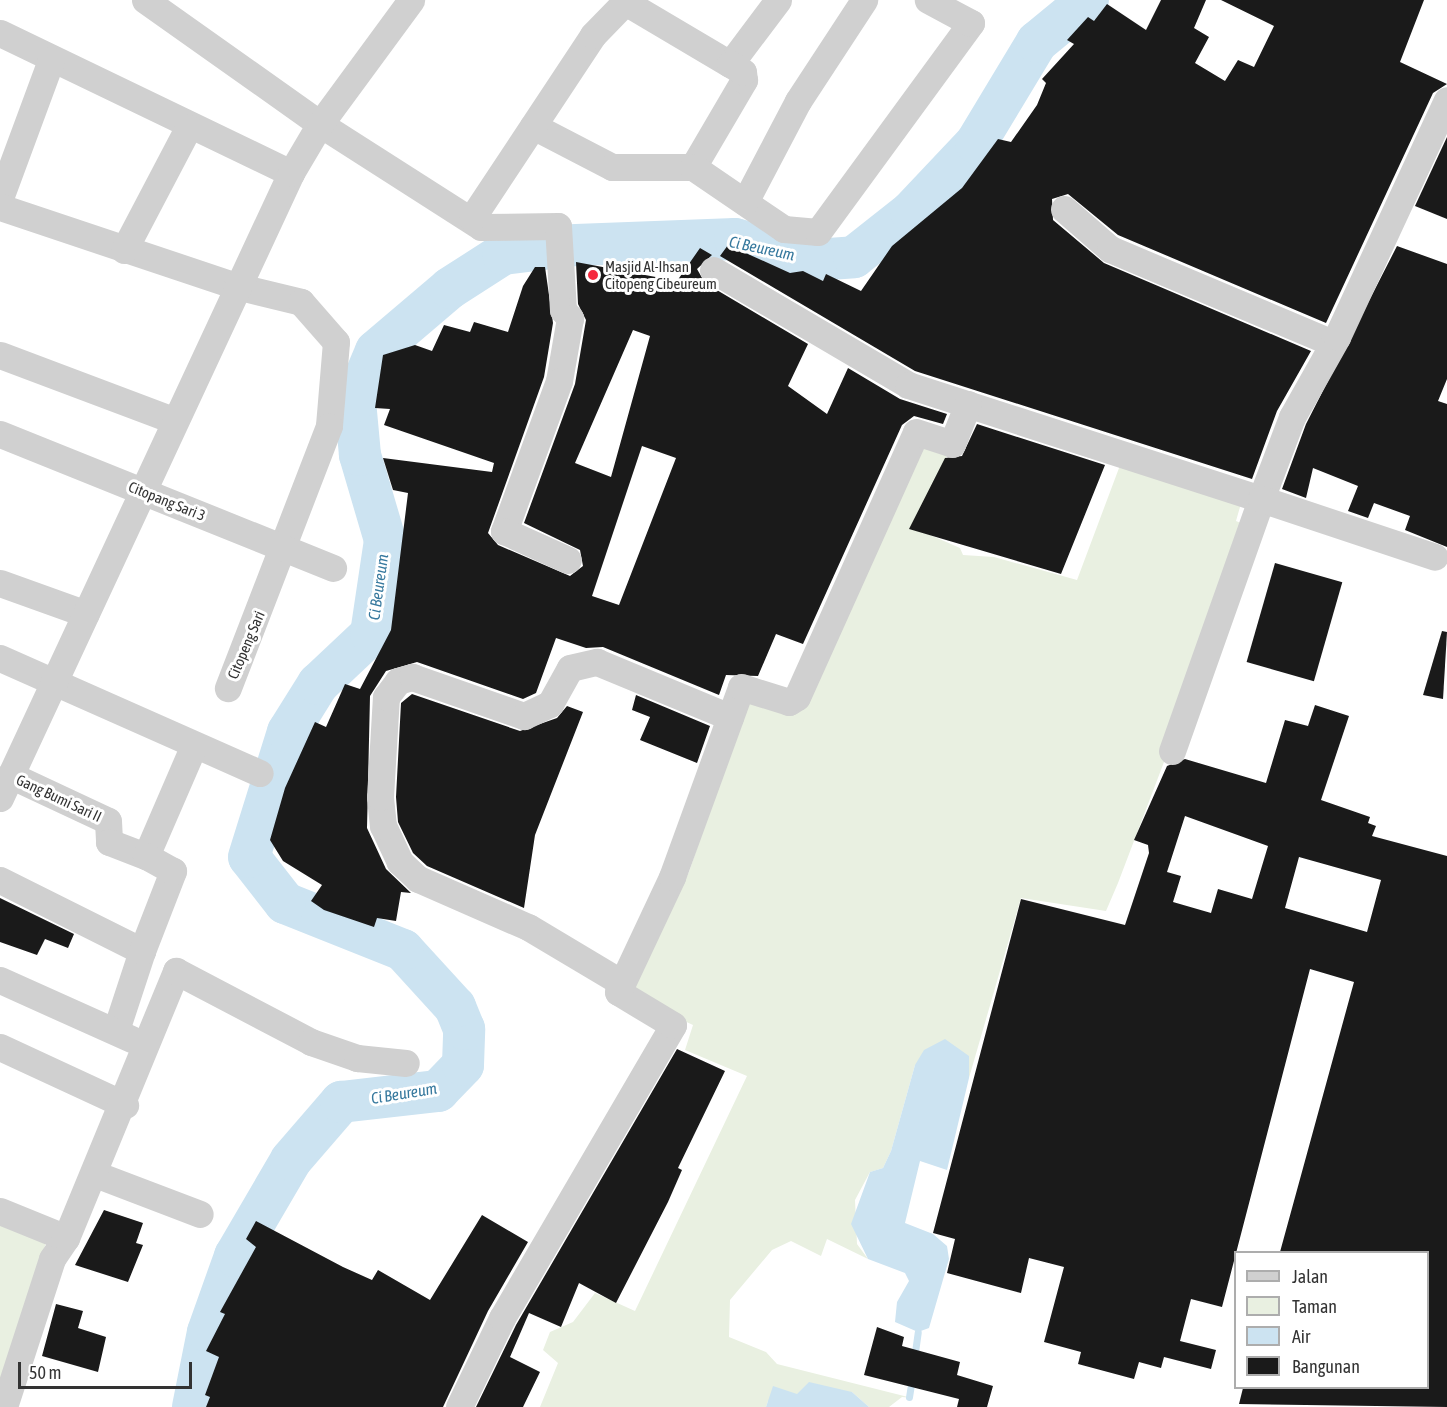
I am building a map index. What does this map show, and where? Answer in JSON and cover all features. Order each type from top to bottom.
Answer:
[{"type":"street","points":[[145,0],[320,124],[472,218],[480,227],[558,226],[563,310],[570,318],[559,381],[504,531],[568,560]]},
{"type":"street","points":[[5,786],[53,680],[144,492],[172,420],[291,174],[320,124],[411,0]]},
{"type":"street","points":[[730,64],[778,0]]},
{"type":"street","points":[[745,202],[798,101],[864,0]]},
{"type":"street","points":[[533,126],[612,166],[693,166],[788,231],[820,230],[971,23],[928,0]]},
{"type":"street","points":[[472,218],[593,35],[626,1],[743,72],[744,80],[693,166]]},
{"type":"street","points":[[0,33],[188,128],[291,174]]},
{"type":"street","points":[[0,198],[51,60]]},
{"type":"street","points":[[1172,751],[1292,417],[1333,343],[1447,100]]},
{"type":"street","points":[[124,250],[188,128]]},
{"type":"street","name":"Citopeng Sari","points":[[0,207],[237,286],[301,302],[336,342],[329,426],[265,603],[228,688]]},
{"type":"street","points":[[1064,209],[1110,249],[1333,343]]},
{"type":"street","points":[[713,270],[908,385],[1435,556]]},
{"type":"street","points":[[0,355],[172,420]]},
{"type":"street","points":[[459,1407],[502,1318],[673,1025],[618,992],[672,877],[741,687],[789,702],[797,697],[916,432],[952,444],[968,404]]},
{"type":"street","name":"Citopang Sari 3","points":[[0,434],[333,568]]},
{"type":"street","points":[[0,583],[86,614]]},
{"type":"street","points":[[0,658],[260,773]]},
{"type":"street","points":[[622,983],[528,927],[418,879],[400,862],[383,826],[380,797],[386,697],[398,681],[411,677],[524,716],[549,704],[570,668],[597,662],[730,717]]},
{"type":"street","points":[[116,1030],[142,951],[173,871],[146,856],[194,745]]},
{"type":"street","name":"Gang Bumi Sari II","points":[[5,786],[108,821],[109,842],[146,856]]},
{"type":"street","points":[[0,880],[142,951]]},
{"type":"street","points":[[4,1407],[52,1259],[66,1238],[125,1106],[176,971],[310,1042],[357,1058],[406,1063]]},
{"type":"street","points":[[0,980],[116,1030],[148,1048]]},
{"type":"street","points":[[0,1047],[125,1106]]},
{"type":"street","points":[[95,1174],[200,1214]]},
{"type":"street","points":[[0,1211],[66,1238]]},
{"type":"green space","points":[[920,442],[950,446],[921,531],[960,548],[963,555],[994,557],[1077,580],[1122,460],[1242,500],[1236,521],[1253,528],[1118,883],[1106,911],[1021,898],[969,1078],[969,1056],[915,1065],[891,1151],[883,1168],[870,1172],[855,1200],[857,1244],[868,1259],[827,1239],[821,1256],[791,1241],[772,1250],[730,1300],[729,1337],[766,1352],[777,1364],[912,1398],[902,1397],[889,1407],[869,1407],[852,1392],[797,1394],[768,1401],[766,1407],[540,1407],[558,1363],[543,1350],[550,1332],[573,1322],[595,1293],[635,1311],[747,1076],[685,1050],[693,1025],[633,997],[634,983],[689,872],[748,696],[795,711]]},
{"type":"green space","points":[[0,1223],[47,1239],[0,1397]]},
{"type":"green space","points":[[228,1320],[220,1407],[187,1407],[203,1355]]},
{"type":"water","points":[[945,1039],[969,1056],[969,1078],[947,1170],[920,1161],[905,1223],[933,1234],[947,1246],[949,1259],[929,1328],[918,1332],[895,1322],[897,1302],[909,1281],[905,1273],[868,1259],[851,1224],[870,1172],[883,1168],[891,1151],[915,1065],[924,1050]]},
{"type":"water","points":[[809,1382],[852,1392],[869,1407],[766,1407],[773,1386],[797,1394]]},
{"type":"building","points":[[1161,0],[1206,0],[1194,28],[1209,37],[1195,63],[1225,81],[1238,60],[1254,67],[1274,26],[1221,0],[1424,0],[1400,62],[1447,84],[1433,93],[1326,323],[1118,235],[1068,194],[1052,199],[1053,220],[1104,263],[1311,351],[1277,411],[1252,479],[915,371],[720,256],[728,245],[790,273],[803,271],[823,281],[826,274],[861,291],[892,246],[962,188],[998,139],[1011,142],[1037,105],[1046,83],[1042,79],[1074,44],[1067,40],[1088,17],[1094,21],[1107,4],[1146,30]]},
{"type":"building","points":[[1447,137],[1447,219],[1415,206]]},
{"type":"building","points":[[1397,246],[1447,264],[1447,379],[1438,401],[1447,404],[1447,547],[1405,530],[1410,516],[1374,503],[1368,518],[1348,511],[1358,486],[1313,468],[1306,498],[1282,489],[1306,424]]},
{"type":"building","points":[[700,248],[712,255],[697,269],[705,283],[808,344],[788,386],[827,414],[848,368],[900,399],[947,414],[943,424],[914,416],[902,425],[803,644],[776,634],[758,676],[726,675],[719,695],[603,647],[586,648],[556,638],[536,693],[523,699],[417,662],[386,671],[370,696],[367,828],[386,869],[411,893],[401,892],[396,921],[377,918],[374,927],[324,910],[311,901],[322,885],[283,861],[270,840],[285,788],[315,722],[326,727],[345,684],[360,689],[391,630],[408,493],[393,490],[383,458],[492,472],[494,463],[384,425],[390,409],[375,408],[383,355],[415,345],[432,351],[444,325],[470,332],[474,322],[508,332],[523,286],[535,267],[545,267],[553,323],[544,377],[488,533],[498,545],[570,576],[583,566],[580,550],[524,523],[575,384],[586,320],[578,304],[576,262],[677,281]],"holes":[[[633,330],[650,336],[611,477],[575,463]],[[642,446],[676,458],[619,605],[592,596]]]},
{"type":"building","points":[[977,424],[1105,465],[1061,574],[909,529],[945,458],[962,456]]},
{"type":"building","points":[[1275,563],[1342,582],[1314,681],[1247,662]]},
{"type":"building","points":[[1442,631],[1447,632],[1443,699],[1423,695]]},
{"type":"building","points":[[412,694],[520,731],[557,718],[567,706],[583,712],[535,835],[524,908],[427,866],[413,853],[398,822],[396,797],[401,703]]},
{"type":"building","points":[[636,695],[710,726],[697,763],[640,740],[650,717],[632,710]]},
{"type":"building","points":[[1315,705],[1349,716],[1321,800],[1370,817],[1368,823],[1376,826],[1372,836],[1447,856],[1447,1407],[1239,1404],[1243,1389],[1429,1389],[1429,1251],[1280,1251],[1354,982],[1310,969],[1237,1251],[1234,1251],[1234,1261],[1222,1307],[1191,1299],[1180,1341],[1216,1350],[1211,1369],[1164,1357],[1161,1368],[1139,1362],[1134,1379],[1078,1364],[1081,1352],[1044,1342],[1064,1267],[1029,1258],[1021,1293],[947,1273],[955,1239],[933,1233],[1021,899],[1125,925],[1149,853],[1148,845],[1134,840],[1167,766],[1185,759],[1266,783],[1285,720],[1308,726]],"holes":[[[1185,816],[1268,846],[1252,899],[1218,889],[1211,913],[1173,902],[1181,876],[1167,872]],[[1299,857],[1381,880],[1367,932],[1285,908]]]},
{"type":"building","points":[[0,898],[74,934],[68,948],[45,939],[37,955],[0,942]]},
{"type":"building","points":[[677,1049],[725,1071],[678,1168],[682,1170],[668,1202],[616,1303],[579,1283],[561,1327],[529,1313],[510,1357],[540,1372],[523,1407],[476,1407],[516,1325]]},
{"type":"building","points":[[104,1210],[143,1223],[136,1243],[143,1245],[128,1282],[75,1265]]},
{"type":"building","points":[[482,1215],[528,1242],[488,1311],[443,1407],[206,1407],[210,1397],[205,1395],[219,1357],[206,1351],[225,1314],[220,1312],[256,1247],[246,1239],[256,1221],[343,1267],[372,1280],[378,1270],[430,1300]]},
{"type":"building","points":[[56,1304],[83,1311],[78,1328],[106,1337],[98,1372],[42,1356]]},
{"type":"building","points":[[877,1327],[904,1337],[902,1346],[960,1362],[957,1375],[993,1386],[987,1407],[957,1407],[959,1399],[864,1375]]},
{"type":"waterway","name":"Ci Beureum","points":[[193,1407],[208,1332],[235,1256],[291,1160],[341,1102],[438,1091],[463,1065],[464,1029],[455,1007],[403,950],[285,903],[249,857],[288,732],[318,684],[371,634],[385,540],[360,455],[355,401],[376,351],[450,288],[503,254],[576,245],[735,239],[815,260],[854,257],[911,212],[976,143],[1037,42],[1088,0]]},
{"type":"waterway","points":[[914,1359],[918,1332]]},
{"type":"waterway","points":[[909,1397],[912,1379]]},
{"type":"place","name":"Masjid Al-Ihsan Citopeng Cibeureum","points":[[593,275]]}]
